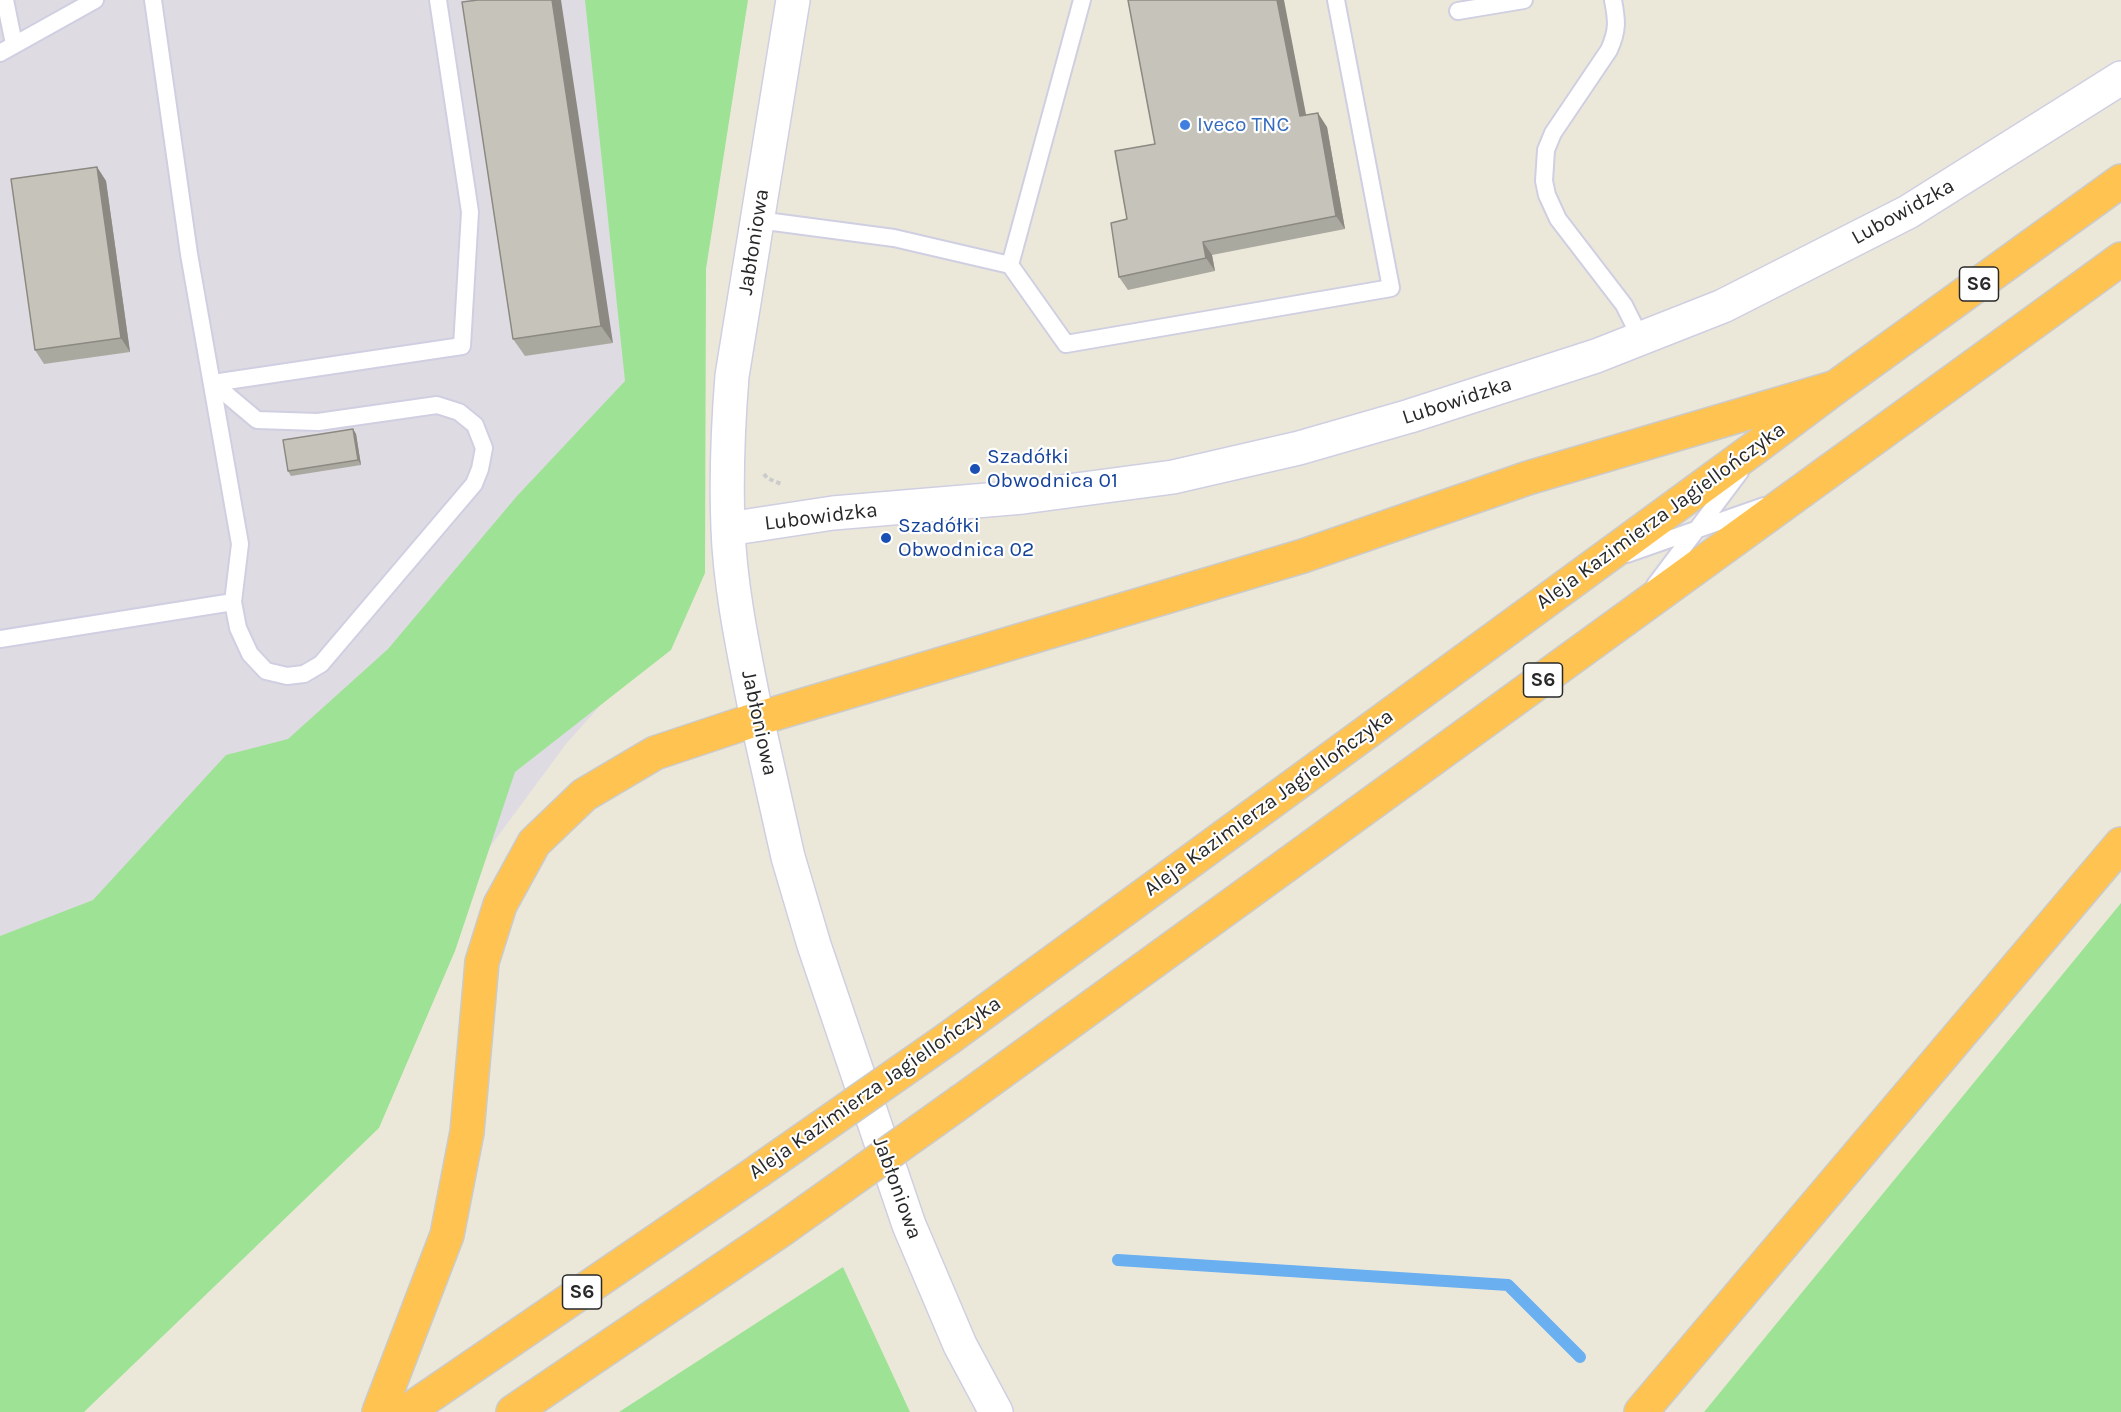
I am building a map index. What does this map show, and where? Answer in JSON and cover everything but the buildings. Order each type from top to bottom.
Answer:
[{"type":"highway","name":"Aleja Kazimierza Jagiellończyka","points":[[406,1412],[949,1038],[1836,387],[2121,181]]},
{"type":"highway","name":"S6","points":[[513,1412],[781,1230],[963,1100],[2121,259]]},
{"type":"highway","points":[[379,1412],[447,1236],[467,1132],[482,962],[500,904],[534,843],[584,795],[655,753],[757,719],[1303,556],[1528,478],[1836,387]]},
{"type":"highway","points":[[1641,1412],[2121,844]]},
{"type":"street","name":"Jabłoniowa","points":[[793,0],[732,376],[728,426],[728,529],[738,624],[788,857],[811,934],[909,1225],[960,1345],[996,1412]]},
{"type":"street","name":"Lubowidzka","points":[[728,529],[833,513],[1023,496],[1173,477],[1299,448],[1410,416],[1596,356],[1723,306],[1908,213],[2121,78]]},
{"type":"lane","points":[[5,0],[7,49],[95,0]]},
{"type":"lane","points":[[153,0],[189,254],[240,544],[233,602],[238,628],[250,654],[266,671],[287,676],[304,674],[321,664],[474,483],[480,469],[484,448],[475,424],[459,412],[437,405],[318,422],[257,420],[213,383]]},
{"type":"lane","points":[[213,383],[462,346],[470,212],[438,0]]},
{"type":"lane","points":[[1010,265],[1082,0]]},
{"type":"lane","points":[[758,220],[894,238],[1010,265],[1066,344],[1391,288],[1336,0]]},
{"type":"lane","points":[[1458,12],[1524,0]]},
{"type":"lane","points":[[1613,0],[1617,25],[1616,35],[1610,50],[1553,133],[1546,150],[1544,181],[1547,195],[1558,219],[1624,305],[1641,339]]},
{"type":"lane","points":[[1630,617],[1763,442]]},
{"type":"lane","points":[[1593,565],[1799,494]]},
{"type":"lane","points":[[0,639],[233,602]]},
{"type":"path","points":[[761,470],[767,478],[789,487]]},
{"type":"shaded area","points":[[0,0],[597,0],[683,613],[566,744],[261,1157],[0,1412]]},
{"type":"green space","points":[[585,0],[748,0],[706,269],[705,573],[671,650],[515,772],[455,951],[379,1128],[84,1412],[0,1412],[0,936],[93,900],[226,755],[288,739],[388,649],[517,496],[625,381]]},
{"type":"green space","points":[[2121,903],[2121,1412],[1704,1412]]},
{"type":"green space","points":[[843,1267],[910,1412],[619,1412]]},
{"type":"waterway","points":[[1118,1260],[1508,1285],[1580,1357]]},
{"type":"place","name":"Iveco TNC","points":[[1185,125]]},
{"type":"place","name":"Szadółki Obwodnica 01","points":[[975,469]]},
{"type":"place","name":"Szadółki Obwodnica 02","points":[[886,538]]}]
